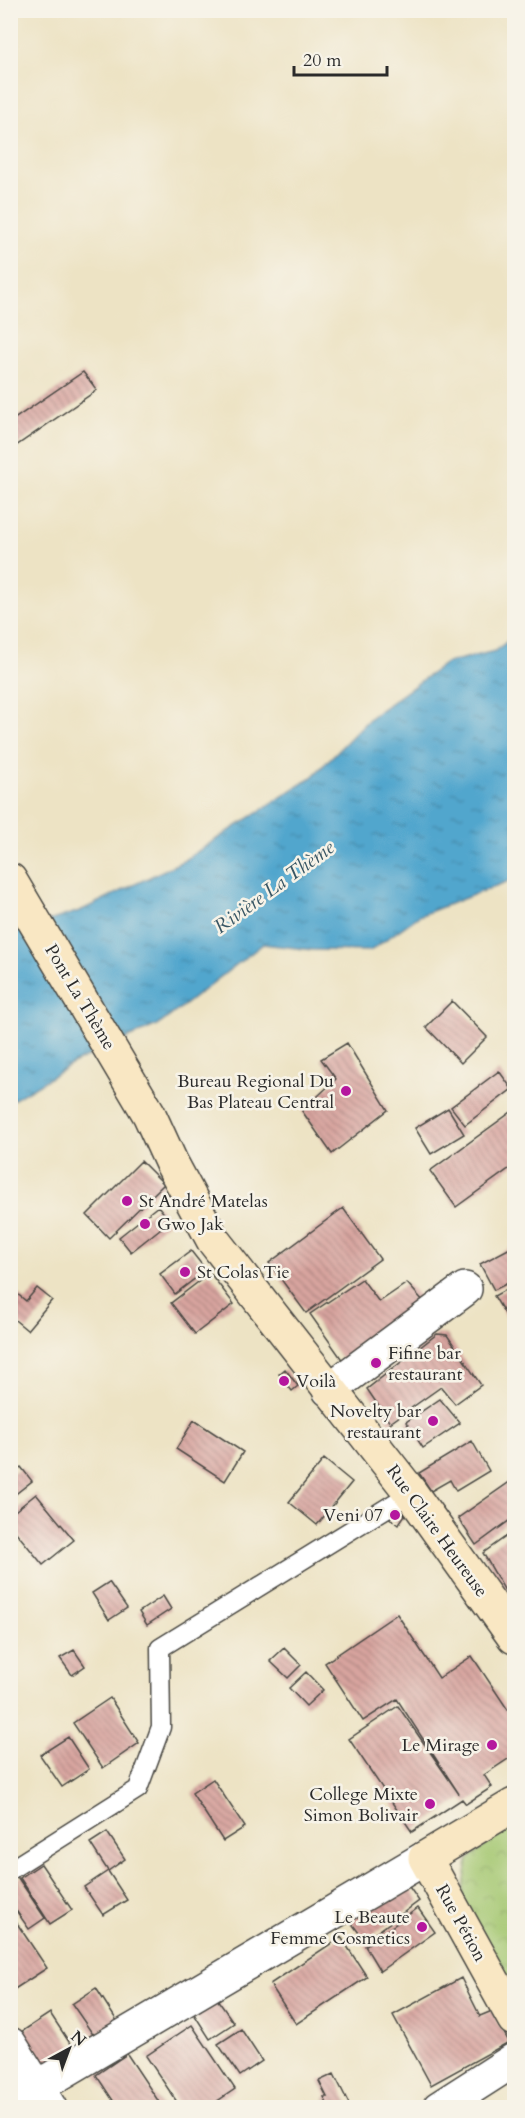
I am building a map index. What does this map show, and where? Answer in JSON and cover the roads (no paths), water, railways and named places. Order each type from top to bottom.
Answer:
[{"type":"main road","name":"Pont La Thème","points":[[10,880],[149,1114],[171,1162]]},
{"type":"main road","name":"Rue Claire Heureuse","points":[[171,1162],[213,1240],[411,1493],[514,1636]]},
{"type":"main road","points":[[425,1858],[514,1805]]},
{"type":"main road","name":"Rue Pétion","points":[[425,1858],[514,2019]]},
{"type":"street","points":[[329,1390],[465,1289]]},
{"type":"street","points":[[10,2044],[33,2099],[425,1858]]},
{"type":"street","points":[[439,2108],[514,2060]]},
{"type":"lane","points":[[10,1870],[138,1789],[161,1727],[160,1648],[411,1493]]},
{"type":"water","name":"Rivière La Thème","points":[[514,636],[514,879],[419,916],[370,951],[313,950],[263,944],[161,1023],[74,1063],[13,1100],[11,1099],[11,933],[80,911],[183,861],[312,777],[371,717],[446,663],[495,651]]},
{"type":"place","name":"Bureau Regional Du Bas Plateau Central","points":[[346,1091]]},
{"type":"place","name":"St André Matelas","points":[[127,1201]]},
{"type":"place","name":"Gwo Jak","points":[[145,1224]]},
{"type":"place","name":"St Colas Tie","points":[[185,1272]]},
{"type":"place","name":"Fifine bar restaurant","points":[[376,1363]]},
{"type":"place","name":"Voilà","points":[[284,1381]]},
{"type":"place","name":"Novelty bar restaurant","points":[[433,1421]]},
{"type":"place","name":"Veni 07","points":[[395,1515]]},
{"type":"place","name":"Le Mirage","points":[[492,1745]]},
{"type":"place","name":"College Mixte Simon Bolivair","points":[[430,1804]]},
{"type":"place","name":"Le Beaute Femme Cosmetics","points":[[422,1927]]}]
